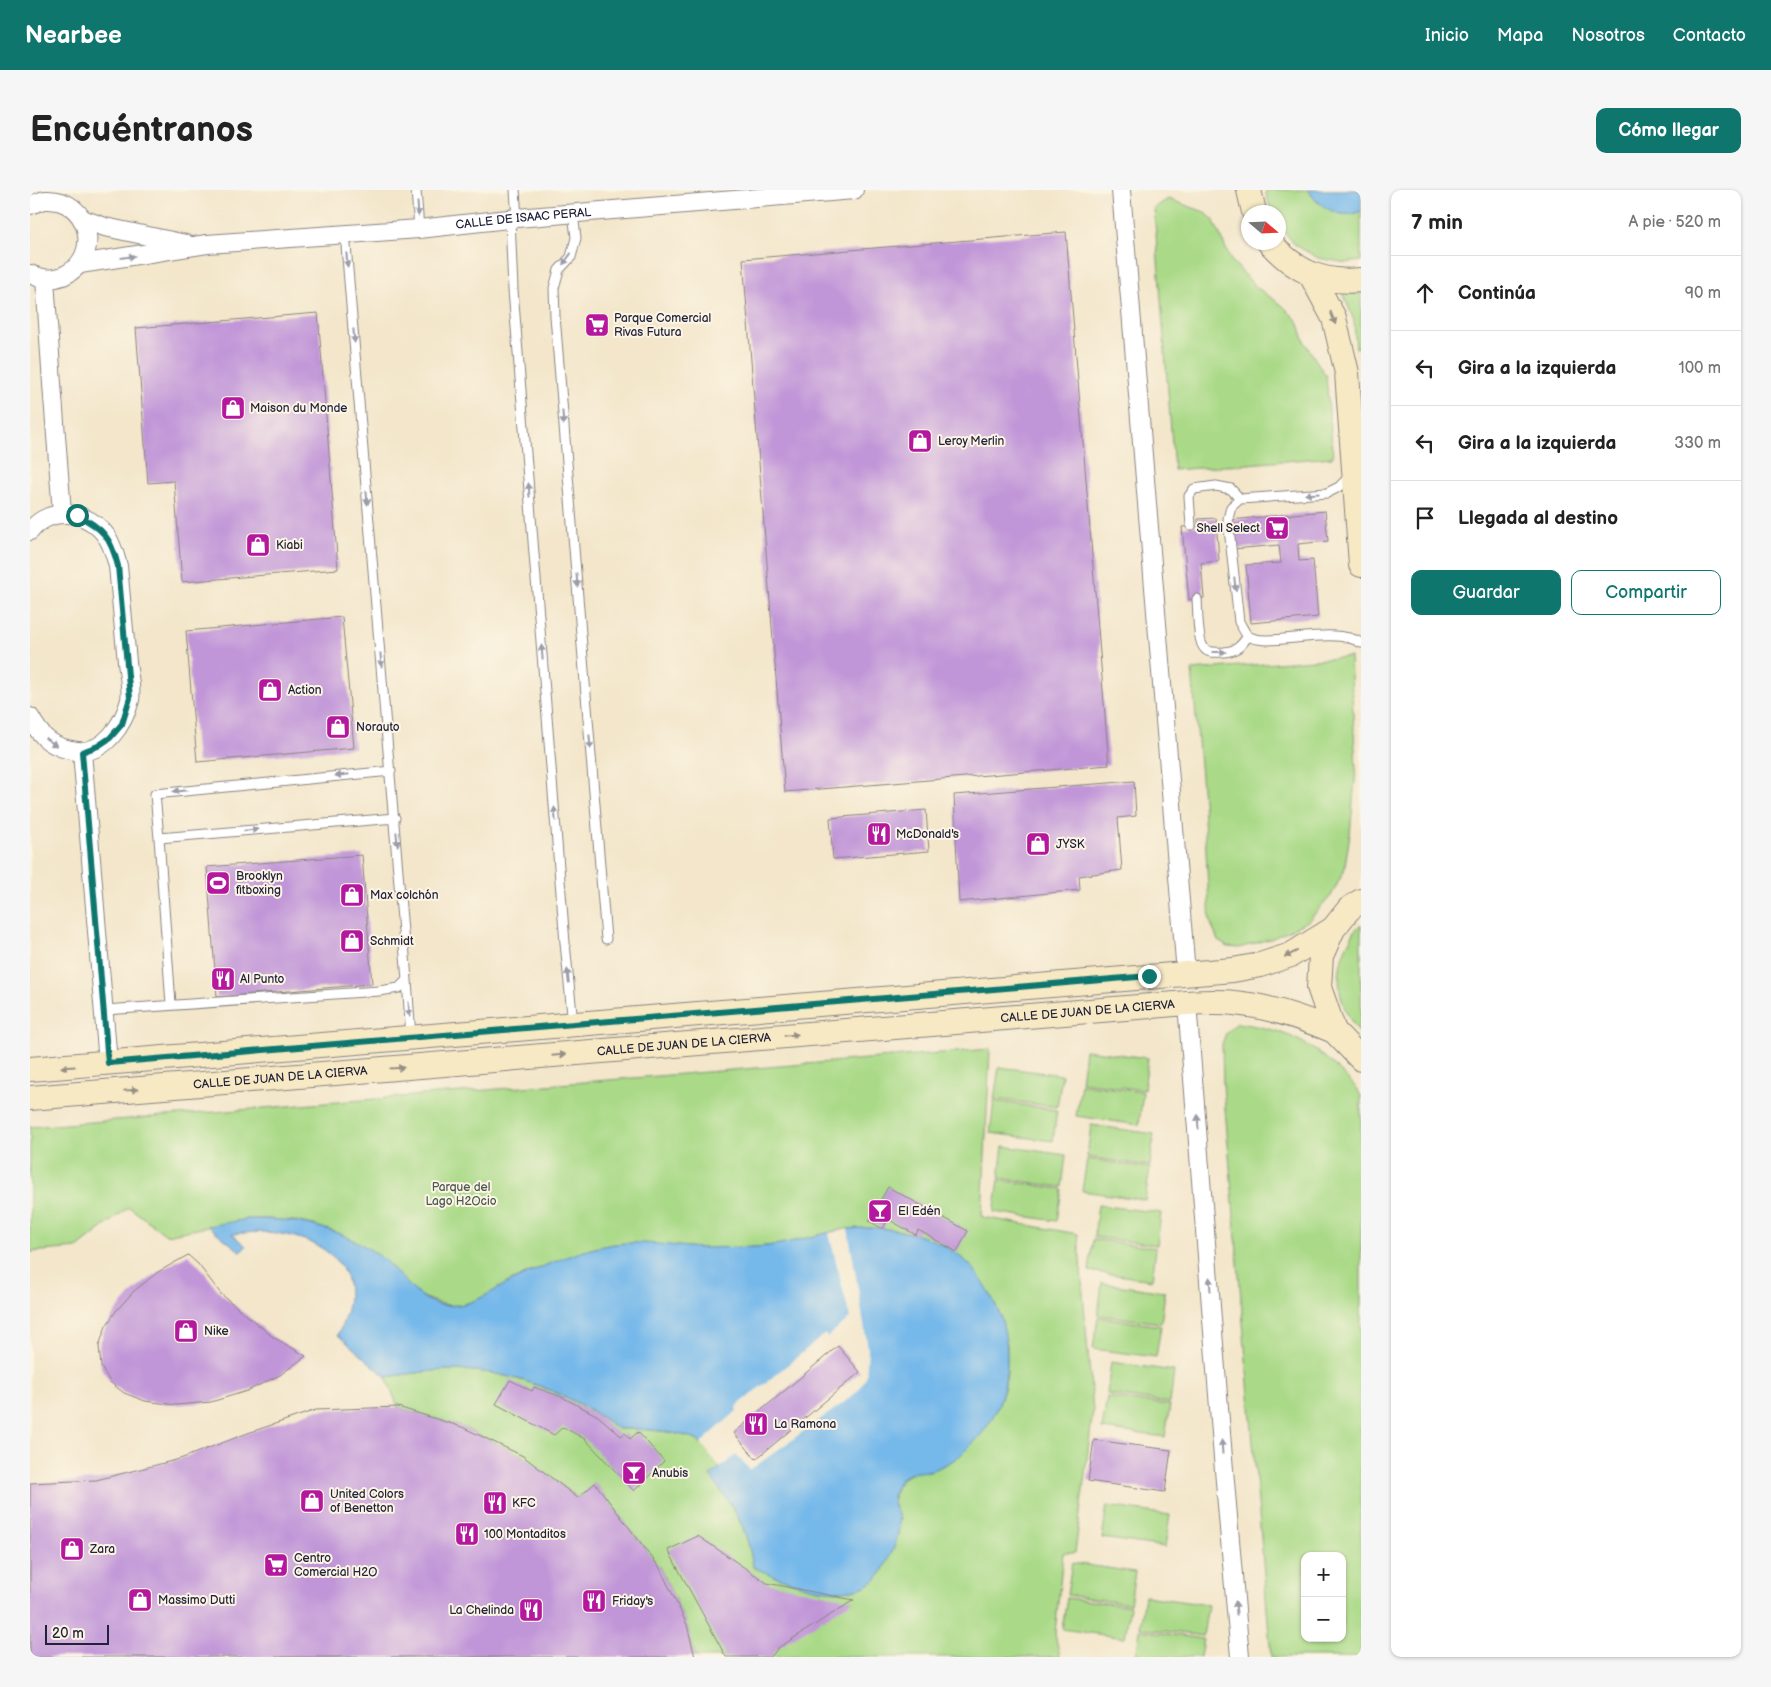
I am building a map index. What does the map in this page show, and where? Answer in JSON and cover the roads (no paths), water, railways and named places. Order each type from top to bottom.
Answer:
[{"type":"street","name":"CALLE DE ISAAC PERAL","points":[[80,264],[194,246],[345,233],[419,229],[513,218],[854,190]]},
{"type":"street","points":[[1121,190],[1186,973]]},
{"type":"street","points":[[30,206],[59,196],[82,219],[88,234],[87,250],[80,264],[70,273],[58,278],[38,276],[52,384],[62,513]]},
{"type":"street","name":"CALLE DE ISAAC PERAL","points":[[82,219],[105,227],[194,246]]},
{"type":"street","points":[[1277,250],[1288,262],[1311,275],[1330,280],[1361,280]]},
{"type":"street","points":[[1311,275],[1334,318],[1347,373],[1361,565]]},
{"type":"street","points":[[30,531],[47,517],[62,513],[77,515],[92,522],[106,535],[114,549],[118,566],[130,698],[122,724],[110,738],[98,746],[82,752],[65,750],[50,742],[37,730],[30,717]]},
{"type":"street","points":[[82,752],[108,1063]]},
{"type":"street","points":[[30,1070],[1233,970],[1291,956],[1333,929],[1355,905],[1361,882]]},
{"type":"street","points":[[1333,929],[1321,956],[1319,987],[1334,1031],[1361,1059]]},
{"type":"street","name":"CALLE DE JUAN DE LA CIERVA","points":[[30,1098],[1188,1003],[1221,1002],[1248,1005],[1296,1017],[1334,1031]]},
{"type":"street","points":[[1188,1003],[1222,1458],[1240,1657]]},
{"type":"lane","points":[[416,190],[419,229]]},
{"type":"lane","points":[[515,190],[512,274],[565,943],[574,1024]]},
{"type":"lane","points":[[573,213],[576,238],[571,256],[559,270],[554,288],[555,316],[606,939]]},
{"type":"lane","points":[[345,233],[395,818],[411,1038]]},
{"type":"lane","points":[[1353,473],[1339,487],[1327,493],[1240,499],[1231,507],[1228,519],[1239,622],[1248,636],[1260,640],[1338,635],[1361,643]]},
{"type":"lane","points":[[1191,526],[1189,496],[1194,489],[1216,486],[1231,489],[1240,499]]},
{"type":"lane","points":[[1197,599],[1200,641],[1204,649],[1212,653],[1234,651],[1242,646],[1248,636]]},
{"type":"lane","points":[[171,1004],[155,794],[391,771]]},
{"type":"lane","points":[[158,838],[395,818]]},
{"type":"lane","points":[[105,1010],[379,991],[400,988],[407,980]]},
{"type":"water","points":[[1308,190],[1361,190],[1361,211],[1346,214],[1331,211],[1318,202]]},
{"type":"water","points":[[248,1219],[282,1220],[299,1223],[315,1226],[347,1237],[385,1260],[423,1297],[432,1302],[452,1306],[471,1302],[524,1275],[566,1257],[612,1244],[650,1243],[702,1248],[754,1247],[778,1244],[849,1229],[881,1228],[897,1230],[929,1239],[944,1246],[970,1265],[979,1276],[997,1307],[1006,1337],[1007,1354],[1004,1388],[999,1404],[991,1419],[982,1433],[963,1453],[937,1468],[905,1475],[898,1483],[893,1499],[899,1518],[898,1535],[891,1554],[877,1578],[859,1589],[844,1591],[812,1587],[779,1578],[753,1567],[747,1540],[738,1518],[710,1476],[720,1468],[701,1443],[673,1433],[618,1429],[582,1405],[562,1395],[498,1374],[446,1370],[386,1377],[338,1335],[349,1300],[347,1281],[342,1269],[325,1250],[287,1235],[269,1232],[232,1234],[246,1246],[241,1252],[208,1226]]},
{"type":"place","name":"Parque Comercial Rivas Futura","points":[[597,325]]},
{"type":"place","name":"Maison du Monde","points":[[233,408]]},
{"type":"place","name":"Leroy Merlin","points":[[920,441]]},
{"type":"place","name":"Shell Select","points":[[1277,528]]},
{"type":"place","name":"Kiabi","points":[[258,545]]},
{"type":"place","name":"Action","points":[[270,690]]},
{"type":"place","name":"Norauto","points":[[338,727]]},
{"type":"place","name":"McDonald's","points":[[879,834]]},
{"type":"place","name":"JYSK","points":[[1038,844]]},
{"type":"place","name":"Brooklyn fitboxing","points":[[218,883]]},
{"type":"place","name":"Max colchón","points":[[352,895]]},
{"type":"place","name":"Schmidt","points":[[352,941]]},
{"type":"place","name":"Al Punto","points":[[223,979]]},
{"type":"place","name":"El Edén","points":[[880,1211]]},
{"type":"place","name":"Nike","points":[[186,1331]]},
{"type":"place","name":"La Ramona","points":[[756,1424]]},
{"type":"place","name":"Anubis","points":[[634,1473]]},
{"type":"place","name":"United Colors of Benetton","points":[[312,1501]]},
{"type":"place","name":"KFC","points":[[495,1503]]},
{"type":"place","name":"100 Montaditos","points":[[467,1534]]},
{"type":"place","name":"Zara","points":[[72,1549]]},
{"type":"place","name":"Centro Comercial H2O","points":[[276,1565]]},
{"type":"place","name":"Massimo Dutti","points":[[140,1600]]},
{"type":"place","name":"Friday's","points":[[594,1601]]},
{"type":"place","name":"La Chelinda","points":[[531,1610]]},
{"type":"park label","name":"Parque del Lago H2Ocio","points":[[461,1194]]}]
